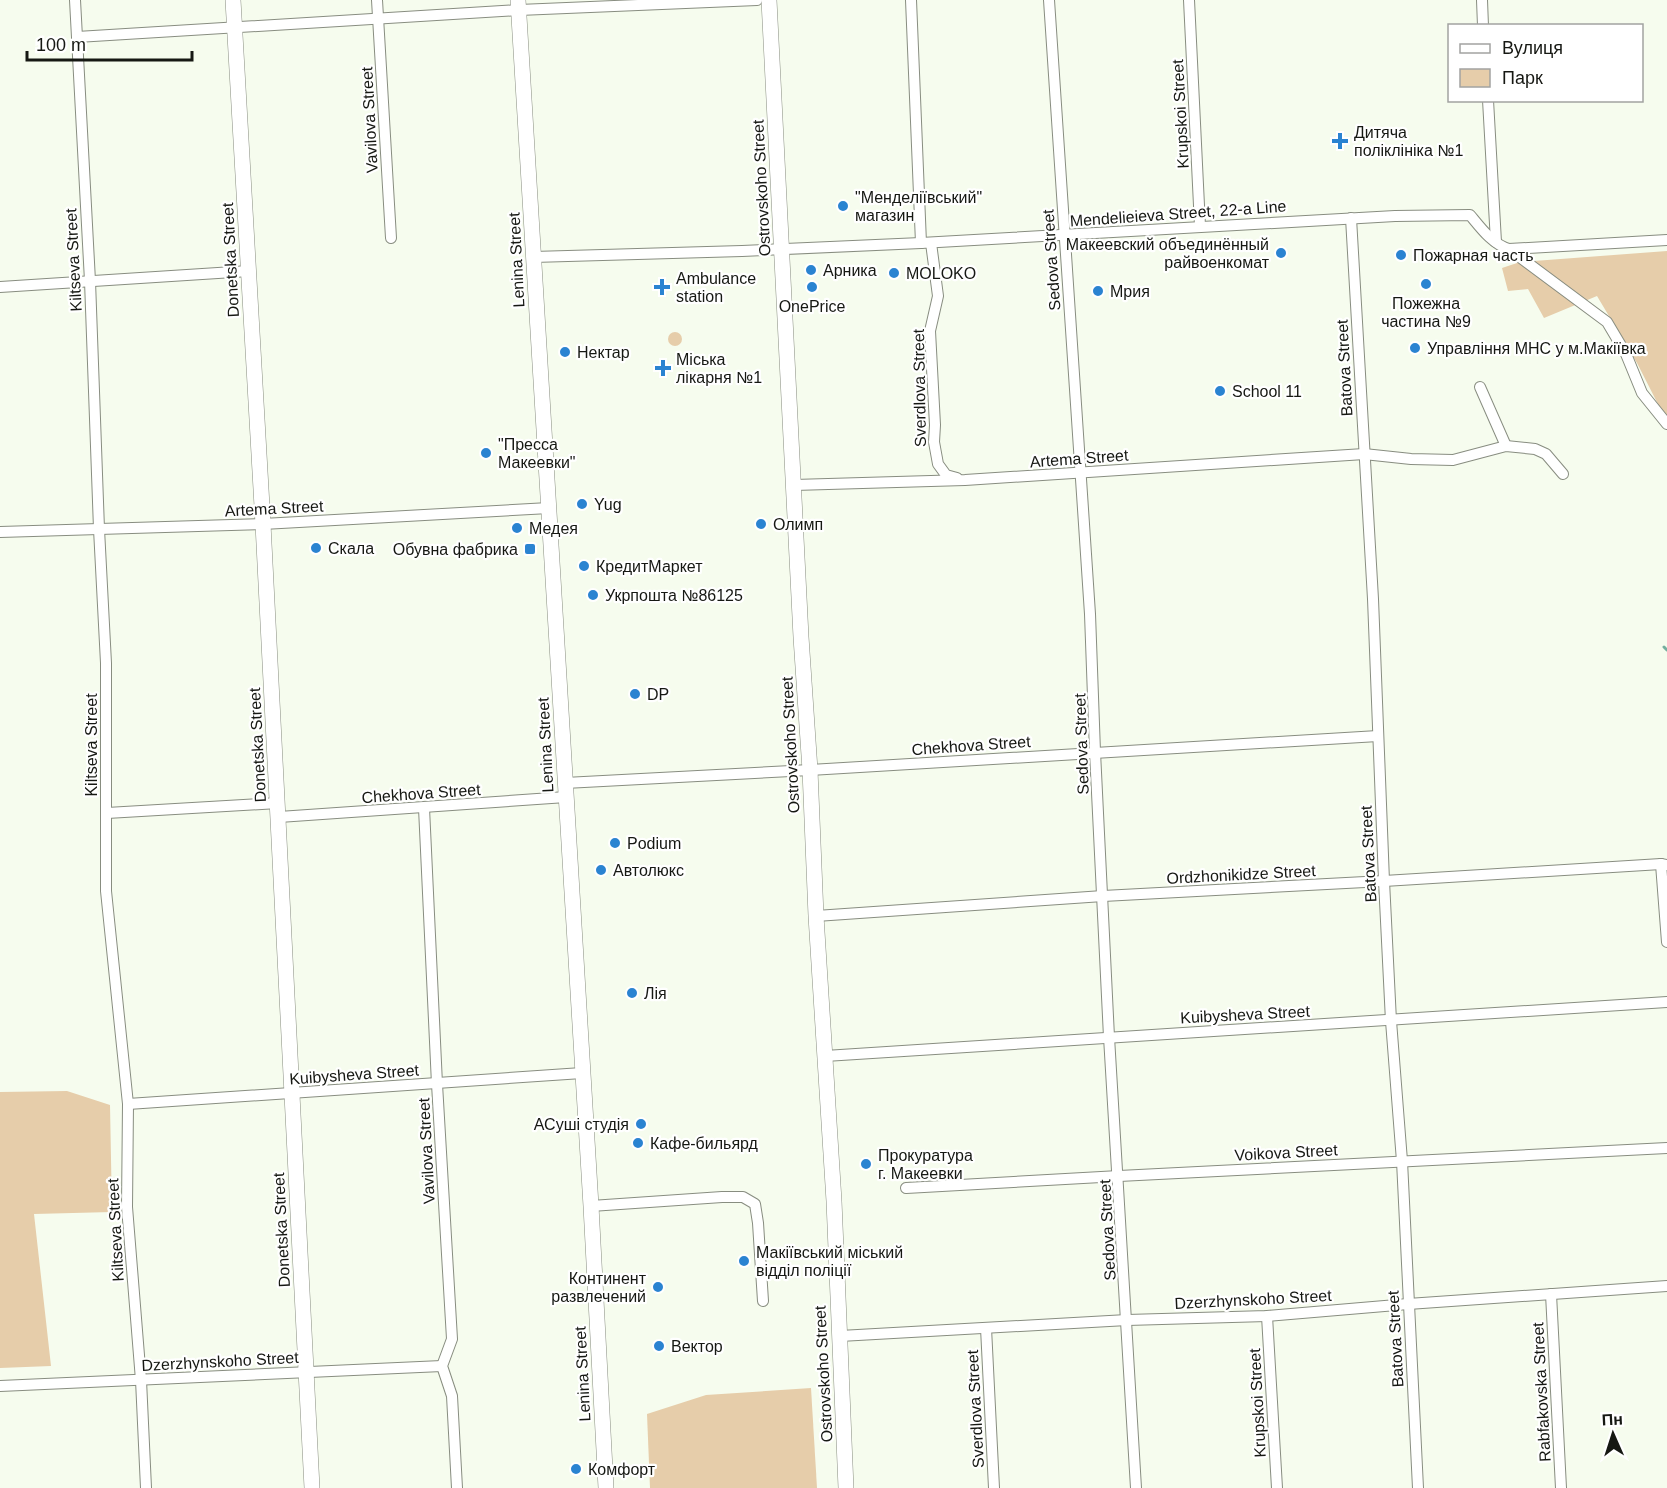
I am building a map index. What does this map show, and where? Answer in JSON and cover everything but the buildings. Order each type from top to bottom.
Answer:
[{"type":"street","name":"Kiltseva Street","points":[[75,0],[90,281],[106,663],[106,891],[128,1104],[127,1207],[141,1380],[146,1488]]},
{"type":"street","name":"Donetska Street","points":[[232,0],[279,810],[291,1094],[312,1488]]},
{"type":"street","name":"Vavilova Street","points":[[377,0],[391,238]]},
{"type":"street","points":[[77,37],[378,19],[518,5],[757,0]]},
{"type":"street","name":"Ostrovskoho Street","points":[[769,0],[816,916],[833,1190],[846,1488]]},
{"type":"street","points":[[911,0],[926,243]]},
{"type":"street","name":"Sedova Street","points":[[1049,0],[1090,614],[1109,1037],[1136,1488]]},
{"type":"street","name":"Krupskoi Street","points":[[1189,0],[1200,226]]},
{"type":"street","points":[[1482,0],[1484,24]]},
{"type":"street","name":"Lenina Street","points":[[518,5],[606,1488]]},
{"type":"street","points":[[1488,102],[1496,242]]},
{"type":"street","name":"Mendelieieva Street, 22-a Line","points":[[533,257],[926,243],[1351,218],[1470,215],[1501,248],[1509,249],[1608,322],[1626,354],[1642,393],[1667,424]]},
{"type":"street","name":"Batova Street","points":[[1351,218],[1373,599],[1391,1021],[1402,1161],[1418,1488]]},
{"type":"street","points":[[1509,249],[1667,240]]},
{"type":"street","name":"Sverdlova Street","points":[[926,243],[938,297],[930,331],[936,424],[934,442],[938,464],[946,475],[965,480]]},
{"type":"street","points":[[0,286],[249,271]]},
{"type":"street","points":[[1480,387],[1506,446],[1534,448],[1546,454],[1563,474]]},
{"type":"street","name":"Artema Street","points":[[794,486],[965,480],[1364,454],[1411,459],[1453,460],[1506,446]]},
{"type":"street","name":"Artema Street","points":[[0,532],[263,524],[549,508]]},
{"type":"street","name":"Chekhova Street","points":[[106,813],[424,808],[566,790],[810,771],[1378,736]]},
{"type":"street","name":"Vavilova Street","points":[[424,808],[452,1339],[442,1366]]},
{"type":"street","points":[[1664,864],[1667,942]]},
{"type":"street","name":"Ordzhonikidze Street","points":[[816,916],[1103,896],[1664,864]]},
{"type":"street","name":"Kuibysheva Street","points":[[825,1056],[1667,1002]]},
{"type":"street","name":"Kuibysheva Street","points":[[128,1104],[582,1073]]},
{"type":"street","name":"Voikova Street","points":[[906,1188],[1667,1148]]},
{"type":"street","points":[[591,1206],[743,1197],[755,1204],[763,1302]]},
{"type":"street","name":"Dzerzhynskoho Street","points":[[840,1336],[1127,1320],[1267,1316],[1667,1286]]},
{"type":"street","name":"Rabfakovska Street","points":[[1551,1294],[1561,1488]]},
{"type":"street","name":"Krupskoi Street","points":[[1267,1316],[1277,1488]]},
{"type":"street","name":"Sverdlova Street","points":[[986,1328],[994,1488]]},
{"type":"street","points":[[442,1366],[452,1396],[457,1488]]},
{"type":"street","name":"Dzerzhynskoho Street","points":[[0,1386],[442,1366]]},
{"type":"green space","points":[[1667,251],[1667,418],[1597,296],[1544,318],[1528,289],[1508,291],[1502,268],[1520,262]]},
{"type":"green space","points":[[672,332],[678,332],[682,339],[678,346],[672,346],[668,342],[668,336]]},
{"type":"green space","points":[[67,1091],[110,1105],[112,1212],[34,1214],[51,1366],[0,1368],[0,1092]]},
{"type":"green space","points":[[811,1388],[817,1488],[650,1488],[647,1414],[706,1395]]},
{"type":"waterway","points":[[1664,647],[1667,650]]},
{"type":"place","name":"Дитяча поліклініка №1","points":[[1340,141]]},
{"type":"place","name":"\"Менделіївський\" магазин","points":[[843,206]]},
{"type":"place","name":"Макеевский объединённый райвоенкомат","points":[[1281,253]]},
{"type":"place","name":"Пожарная часть","points":[[1401,255]]},
{"type":"place","name":"Арника","points":[[811,270]]},
{"type":"place","name":"MOLOKO","points":[[894,273]]},
{"type":"place","name":"Пожежна частина №9","points":[[1426,284]]},
{"type":"place","name":"Ambulance station","points":[[662,287]]},
{"type":"place","name":"OnePrice","points":[[812,287]]},
{"type":"place","name":"Мрия","points":[[1098,291]]},
{"type":"place","name":"Управління МНС у м.Макіївка","points":[[1415,348]]},
{"type":"place","name":"Нектар","points":[[565,352]]},
{"type":"place","name":"Міська лікарня №1","points":[[663,368]]},
{"type":"place","name":"School 11","points":[[1220,391]]},
{"type":"place","name":"\"Пресса Макеевки\"","points":[[486,453]]},
{"type":"place","name":"Yug","points":[[582,504]]},
{"type":"place","name":"Олимп","points":[[761,524]]},
{"type":"place","name":"Медея","points":[[517,528]]},
{"type":"place","name":"Скала","points":[[316,548]]},
{"type":"place","name":"Обувна фабрика","points":[[530,549]]},
{"type":"place","name":"КредитМаркет","points":[[584,566]]},
{"type":"place","name":"Укрпошта №86125","points":[[593,595]]},
{"type":"place","name":"DP","points":[[635,694]]},
{"type":"place","name":"Podium","points":[[615,843]]},
{"type":"place","name":"Автолюкс","points":[[601,870]]},
{"type":"place","name":"Лія","points":[[632,993]]},
{"type":"place","name":"АСуші студія","points":[[641,1124]]},
{"type":"place","name":"Кафе-бильярд","points":[[638,1143]]},
{"type":"place","name":"Прокуратура г. Макеевки","points":[[866,1164]]},
{"type":"place","name":"Макіївський міський відділ поліції","points":[[744,1261]]},
{"type":"place","name":"Континент развлечений","points":[[658,1287]]},
{"type":"place","name":"Вектор","points":[[659,1346]]},
{"type":"place","name":"Комфорт","points":[[576,1469]]}]
